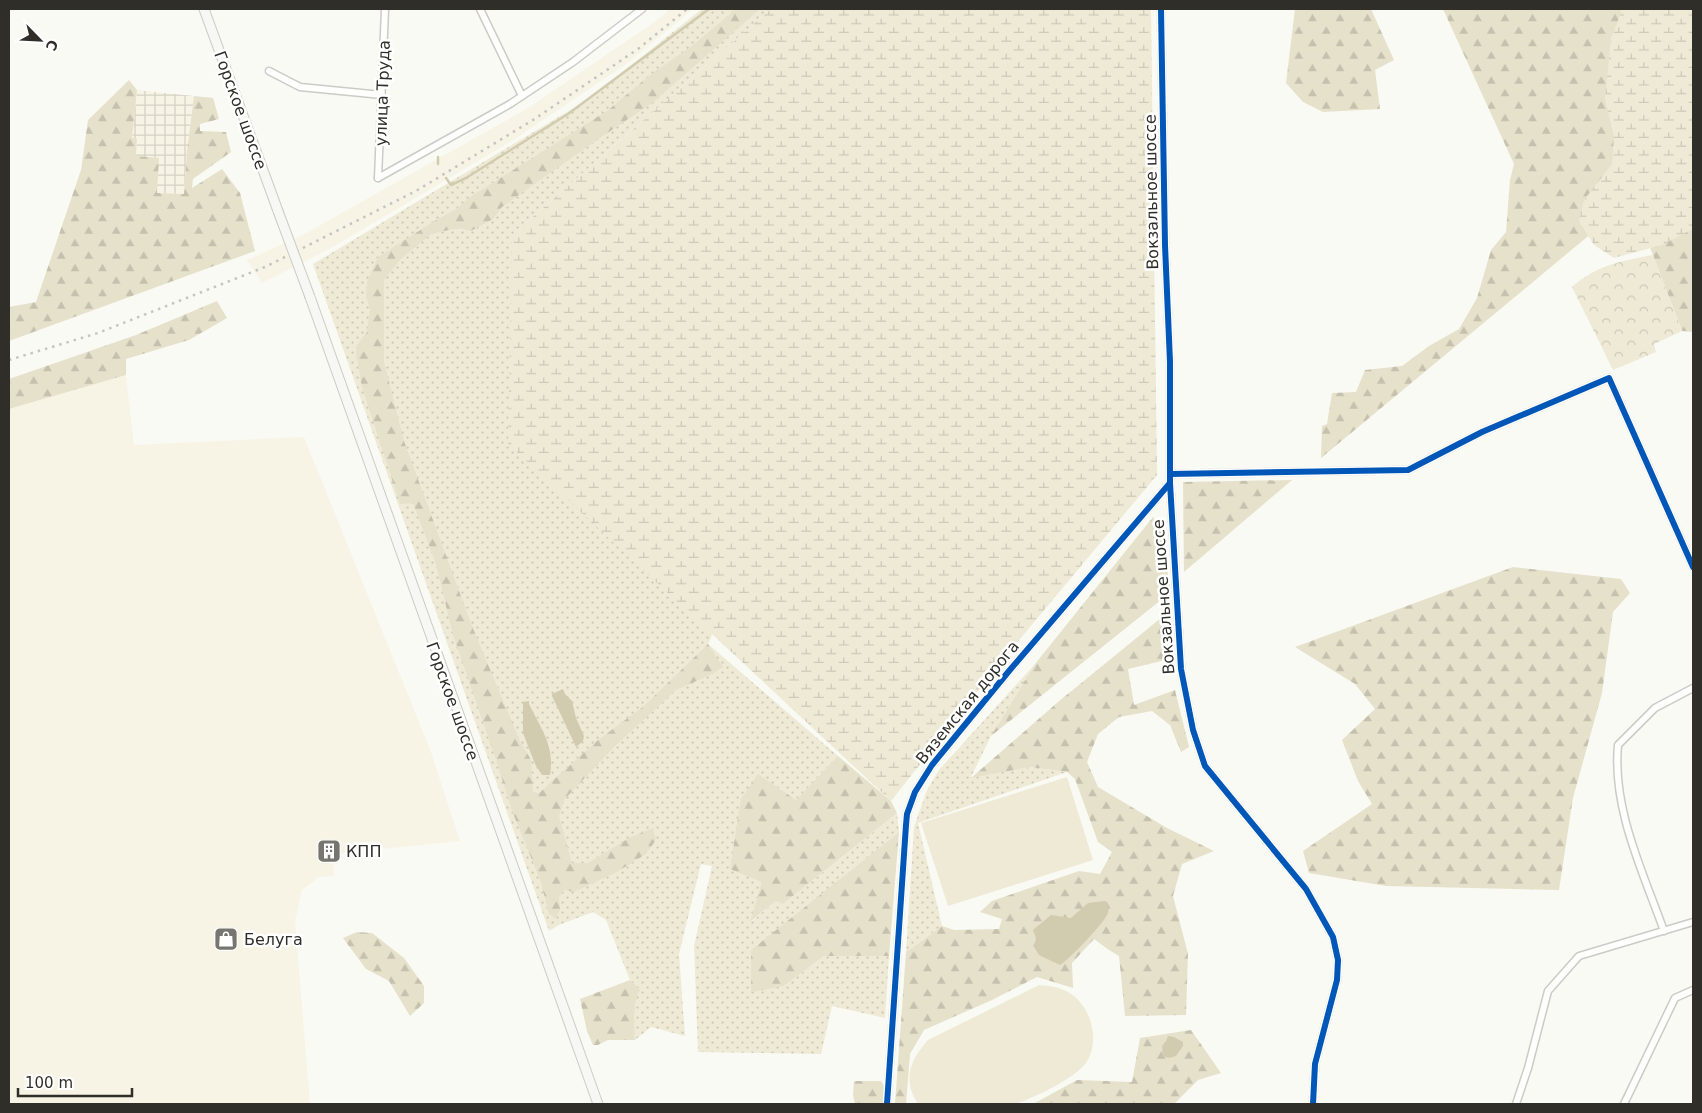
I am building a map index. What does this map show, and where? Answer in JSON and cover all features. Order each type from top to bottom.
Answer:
[{"type":"main road","name":"Горское шоссе","points":[[204,9],[310,297],[598,1104]]},
{"type":"street","name":"улица Труда","points":[[385,9],[378,178],[522,96]]},
{"type":"street","points":[[480,9],[522,96],[573,62],[642,9]]},
{"type":"street","name":"Вокзальное шоссе","points":[[1161,9],[1165,245],[1170,362],[1170,483],[1180,669],[1194,730],[1205,766],[1306,889],[1333,937],[1338,960],[1337,980],[1315,1064],[1313,1104]]},
{"type":"street","points":[[269,71],[300,87],[382,95]]},
{"type":"street","points":[[1170,474],[1408,470],[1482,432],[1609,378],[1693,567]]},
{"type":"street","name":"Вяземская дорога","points":[[887,1104],[906,825],[907,814],[915,792],[932,765],[1009,671],[1170,483]]},
{"type":"street","points":[[1664,931],[1637,858],[1621,804],[1616,763],[1618,745],[1655,708],[1693,688]]},
{"type":"street","points":[[1516,1104],[1528,1068],[1548,991],[1580,956],[1693,922]]},
{"type":"street","points":[[1624,1104],[1675,998],[1693,990]]},
{"type":"shaded area","points":[[670,9],[693,9],[625,65],[515,139],[333,247],[262,283],[247,260],[301,236],[528,108],[656,21]]},
{"type":"shaded area","points":[[137,90],[194,96],[184,194],[156,193],[136,157],[137,139],[132,139]]},
{"type":"shaded area","points":[[126,375],[134,445],[304,437],[431,752],[460,841],[333,854],[334,876],[319,877],[302,890],[295,921],[310,1104],[9,1104],[9,409]]},
{"type":"shaded area","points":[[563,689],[572,701],[576,718],[584,736],[583,741],[576,747],[552,696],[552,694]]},
{"type":"shaded area","points":[[529,701],[549,746],[551,755],[550,775],[542,775],[535,764],[523,733],[523,702]]},
{"type":"shaded area","points":[[1105,901],[1108,905],[1108,913],[1105,918],[1065,962],[1060,965],[1039,955],[1034,947],[1036,938],[1033,930],[1051,915],[1071,918],[1088,903]]},
{"type":"shaded area","points":[[1168,1036],[1183,1042],[1183,1046],[1176,1056],[1169,1058],[1163,1056],[1162,1046]]},
{"type":"green space","points":[[702,9],[771,9],[512,235],[712,635],[708,644],[838,756],[796,801],[763,882],[751,922],[776,901],[783,904],[897,813],[899,832],[751,951],[784,986],[824,956],[889,956],[885,1018],[832,1006],[821,1054],[698,1052],[694,946],[712,866],[701,864],[679,954],[685,1036],[651,1027],[635,1040],[630,980],[606,920],[593,912],[559,925],[549,931],[313,264],[587,100]]},
{"type":"green space","points":[[736,9],[760,9],[652,103],[502,207],[493,219],[471,231],[458,228],[431,234],[400,260],[384,280],[384,362],[404,441],[472,626],[519,739],[531,760],[533,792],[539,793],[598,740],[644,706],[708,644],[723,667],[676,690],[616,745],[564,800],[559,816],[572,863],[588,863],[629,838],[653,828],[656,840],[646,854],[617,872],[574,892],[564,890],[559,897],[560,910],[556,919],[549,914],[541,882],[512,811],[453,635],[436,564],[413,503],[400,504],[362,387],[356,353],[357,345],[367,332],[370,310],[366,295],[368,279],[378,257],[455,210],[470,197],[607,111],[650,75],[692,46]]},
{"type":"green space","points":[[771,9],[1151,9],[1157,475],[1010,651],[891,801],[508,444],[512,235]]},
{"type":"green space","points":[[1295,9],[1371,9],[1394,60],[1375,70],[1380,109],[1323,112],[1303,102],[1286,83]]},
{"type":"green space","points":[[1443,9],[1693,9],[1693,149],[1321,458],[1322,426],[1327,424],[1332,393],[1356,392],[1365,370],[1402,366],[1429,346],[1459,329],[1477,298],[1491,250],[1506,232],[1510,180],[1514,164]]},
{"type":"green space","points":[[1620,9],[1693,9],[1693,229],[1662,245],[1614,258],[1594,245],[1579,221],[1584,200],[1612,164],[1614,137],[1605,99],[1611,38],[1621,13]]},
{"type":"green space","points":[[129,80],[137,90],[132,138],[137,139],[136,156],[159,158],[157,193],[184,194],[194,96],[213,98],[219,119],[200,124],[200,131],[226,132],[231,152],[193,179],[192,188],[222,169],[240,193],[255,251],[9,341],[9,307],[36,302],[81,170],[88,120]]},
{"type":"green space","points":[[1693,199],[1693,332],[1682,331],[1646,237]]},
{"type":"green space","points":[[1653,255],[1682,331],[1654,344],[1656,352],[1613,370],[1572,287],[1591,274],[1610,265]]},
{"type":"green space","points":[[217,301],[227,318],[189,340],[126,359],[126,375],[9,409],[9,379],[136,335]]},
{"type":"green space","points":[[1292,480],[1184,572],[1183,482]]},
{"type":"green space","points":[[1153,517],[1160,527],[1171,592],[991,736],[1035,664]]},
{"type":"green space","points":[[1513,567],[1621,579],[1630,593],[1613,612],[1602,693],[1573,798],[1559,890],[1386,886],[1309,873],[1303,851],[1372,804],[1358,781],[1342,740],[1375,709],[1355,684],[1295,647]]},
{"type":"green space","points":[[1167,613],[1170,659],[1128,669],[1134,705],[1175,690],[1189,747],[1181,752],[1170,725],[1152,711],[1119,717],[1098,734],[1087,762],[1098,787],[1167,828],[1214,851],[1182,864],[1173,896],[1188,954],[1186,1015],[1125,1016],[1119,956],[1094,939],[1072,963],[1073,988],[1037,977],[992,1000],[924,1030],[910,1054],[906,1104],[895,1104],[906,952],[942,926],[954,930],[999,929],[1002,919],[980,912],[992,901],[1079,871],[1100,874],[1112,852],[1098,842],[1075,779],[1067,772],[1030,767],[971,778],[1058,702]]},
{"type":"green space","points":[[1035,664],[991,736],[971,777],[1030,767],[1067,772],[918,823],[942,926],[906,952],[914,827],[927,790],[939,770]]},
{"type":"green space","points":[[838,756],[891,801],[897,813],[783,904],[776,901],[750,922],[762,882],[730,869],[741,799],[758,774],[796,800]]},
{"type":"green space","points":[[1067,777],[1093,860],[948,906],[921,823]]},
{"type":"green space","points":[[899,832],[889,956],[824,956],[784,986],[751,992],[751,950]]},
{"type":"green space","points":[[357,932],[372,933],[404,958],[424,986],[424,1003],[410,1016],[389,981],[366,969],[343,938]]},
{"type":"green space","points":[[630,980],[640,990],[635,1008],[635,1040],[608,1040],[598,1045],[593,1045],[587,1031],[580,999]]},
{"type":"green space","points":[[1039,985],[1050,986],[1068,992],[1083,1005],[1088,1014],[1093,1034],[1093,1044],[1086,1063],[1081,1069],[1055,1086],[1015,1104],[918,1104],[910,1087],[910,1070],[917,1055],[928,1040]]},
{"type":"green space","points":[[1191,1030],[1221,1073],[1198,1080],[1174,1104],[1033,1104],[1077,1080],[1132,1082],[1140,1038]]},
{"type":"green space","points":[[854,1081],[881,1081],[884,1087],[883,1104],[855,1104],[853,1095]]},
{"type":"waterway","points":[[446,178],[451,185],[466,178],[568,114],[709,9]]},
{"type":"waterway","points":[[438,157],[438,164]]},
{"type":"railway","points":[[9,360],[98,333],[265,267],[416,191],[533,120],[638,49],[687,9]]},
{"type":"cycle path","points":[[1161,9],[1165,245],[1170,362],[1170,483],[1181,669],[1193,730],[1205,766],[1306,889],[1333,937],[1338,960],[1337,980],[1315,1064],[1313,1104]]},
{"type":"cycle path","points":[[1170,474],[1408,470],[1482,432],[1609,378],[1693,567]]},
{"type":"cycle path","points":[[887,1104],[906,825],[907,814],[915,792],[932,765],[1009,671],[1170,483]]},
{"type":"place","name":"КПП","points":[[329,851]]},
{"type":"place","name":"Белуга","points":[[226,939]]}]
